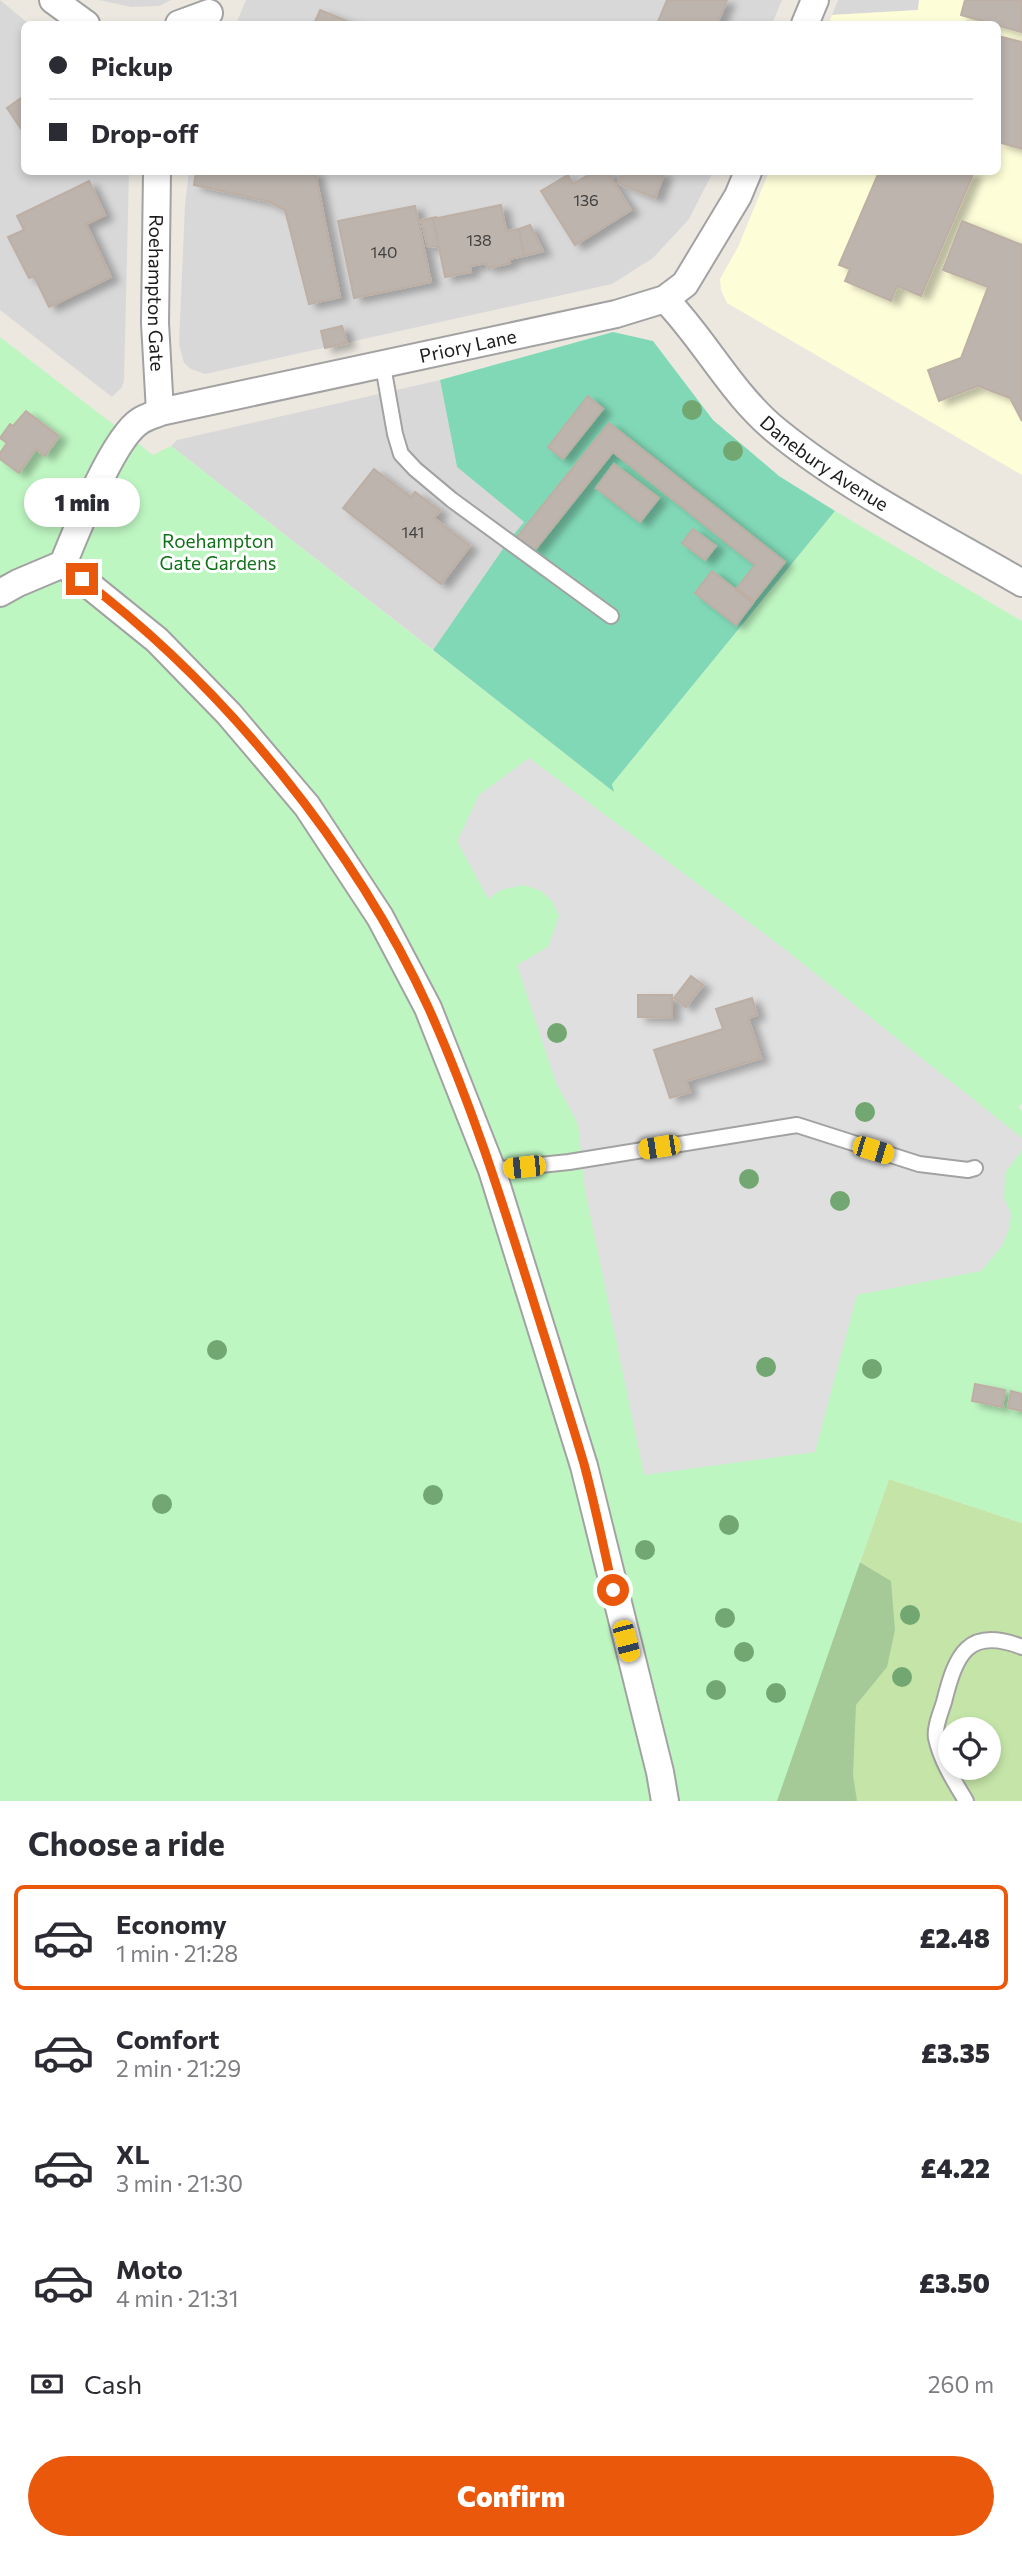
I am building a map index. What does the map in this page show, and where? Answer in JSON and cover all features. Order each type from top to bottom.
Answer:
[{"type":"street","points":[[53,0],[82,21]]},
{"type":"street","points":[[806,21],[815,0]]},
{"type":"street","points":[[187,21],[210,12]]},
{"type":"street","name":"Roehampton Gate","points":[[157,175],[155,323],[160,412]]},
{"type":"street","name":"Priory Lane","points":[[63,564],[86,508],[126,434],[140,420],[160,412],[616,314],[664,299],[685,284],[738,195],[747,175]]},
{"type":"street","name":"Danebury Avenue","points":[[664,299],[684,319],[716,364],[748,402],[777,432],[862,490],[1022,583]]},
{"type":"street","points":[[0,593],[63,564],[157,640],[229,713],[307,806],[380,917],[428,1008],[492,1170],[584,1466],[665,1801]]},
{"type":"lane","points":[[383,366],[401,454],[453,500],[611,616]]},
{"type":"lane","points":[[492,1170],[583,1160],[797,1125],[919,1164],[968,1170],[975,1168]]},
{"type":"lane","points":[[966,1801],[946,1767],[935,1735],[957,1661],[968,1645],[984,1639],[1001,1639],[1022,1647]]},
{"type":"shaded area","points":[[0,0],[25,21],[21,21],[21,175],[129,175],[122,387],[112,397],[0,310]]},
{"type":"shaded area","points":[[99,0],[171,0],[159,6],[131,7]]},
{"type":"shaded area","points":[[246,0],[782,0],[773,21],[237,21]]},
{"type":"shaded area","points":[[838,0],[919,0],[918,10],[832,15]]},
{"type":"shaded area","points":[[919,0],[1022,0],[1022,475],[727,303],[721,290],[720,279],[738,247],[768,175],[1001,175],[1001,21],[829,21],[832,15],[918,10]]},
{"type":"shaded area","points":[[189,175],[711,175],[689,219],[653,258],[612,284],[205,374],[184,363],[179,344]]},
{"type":"shaded area","points":[[440,380],[457,467],[524,522],[433,650],[171,446],[177,440]]},
{"type":"shaded area","points":[[529,758],[782,947],[1022,1138],[1022,1150],[1005,1173],[1004,1198],[1011,1213],[1009,1229],[1002,1246],[981,1271],[857,1295],[815,1452],[644,1475],[585,1190],[578,1124],[556,1083],[517,965],[548,947],[559,916],[552,901],[541,891],[524,885],[501,890],[488,899],[457,841],[479,795]]},
{"type":"shaded area","points":[[851,1557],[891,1581],[895,1630],[887,1667],[856,1705],[853,1775],[857,1801],[768,1801]]},
{"type":"green space","points":[[613,332],[653,341],[713,420],[779,476],[835,511],[612,784],[614,792],[433,650],[524,522],[457,467],[440,380]]},
{"type":"green space","name":"Roehampton Gate Gardens","points":[[0,337],[153,455],[171,446],[613,791],[612,784],[835,511],[1022,621],[1022,1104],[1018,1107],[1022,1111],[1022,1523],[889,1479],[777,1801],[0,1801]]},
{"type":"green space","points":[[889,1479],[1022,1523],[1022,1801],[777,1801]]},
{"type":"building","points":[[667,0],[727,0],[718,21],[658,21]]},
{"type":"building","points":[[965,0],[1022,0],[1021,32],[1001,26],[1001,21],[982,21],[961,15]]},
{"type":"building","points":[[320,10],[347,21],[315,21]]},
{"type":"building","points":[[1001,37],[1022,42],[1022,149],[1001,143]]},
{"type":"building","points":[[21,98],[21,129],[7,108]]},
{"type":"building","points":[[196,175],[316,175],[340,297],[309,304],[285,210],[267,201],[194,185]]},
{"type":"building","points":[[568,175],[573,184],[588,175],[612,175],[611,178],[631,210],[575,245],[541,191]]},
{"type":"building","points":[[621,175],[664,175],[655,198],[618,183]]},
{"type":"building","points":[[878,175],[973,175],[921,296],[897,286],[891,301],[845,281],[850,269],[839,265]]},
{"type":"building","points":[[89,181],[105,215],[86,224],[111,277],[49,307],[34,276],[29,278],[8,237],[24,230],[17,216]]},
{"type":"building","points":[[501,205],[506,231],[519,229],[524,256],[509,259],[510,263],[488,268],[486,263],[470,266],[471,272],[445,277],[433,219]]},
{"type":"building","points":[[415,206],[431,282],[354,298],[338,221]]},
{"type":"building","points":[[437,217],[433,219],[439,248],[428,247],[421,220]]},
{"type":"building","points":[[962,221],[1022,245],[1022,421],[1010,398],[978,386],[939,401],[928,370],[961,358],[988,287],[943,270]]},
{"type":"building","points":[[530,225],[543,251],[524,256],[519,229]]},
{"type":"building","points":[[342,326],[347,343],[325,348],[321,331]]},
{"type":"building","points":[[588,396],[603,409],[563,459],[548,447]]},
{"type":"building","points":[[26,411],[59,436],[45,456],[36,449],[19,473],[0,459],[0,453],[7,443],[0,438],[10,424],[13,426]]},
{"type":"building","points":[[609,423],[785,562],[754,601],[737,588],[755,565],[613,452],[534,551],[517,537]]},
{"type":"building","points":[[614,464],[659,498],[640,522],[596,488]]},
{"type":"building","points":[[374,469],[411,497],[415,492],[440,511],[434,518],[470,546],[441,584],[343,508]]},
{"type":"building","points":[[693,529],[716,546],[705,560],[682,543]]},
{"type":"building","points":[[712,571],[753,603],[736,625],[695,593]]},
{"type":"building","points":[[691,976],[703,985],[686,1007],[674,998]]},
{"type":"building","points":[[638,995],[672,995],[672,1018],[638,1017]]},
{"type":"building","points":[[752,998],[757,1015],[748,1018],[761,1058],[686,1081],[690,1092],[670,1098],[654,1050],[723,1029],[716,1009]]},
{"type":"building","points":[[975,1384],[1005,1390],[1002,1407],[972,1401]]},
{"type":"building","points":[[1011,1391],[1022,1394],[1022,1411],[1008,1408]]},
{"type":"route","points":[[82,579],[157,640],[229,713],[307,806],[380,917],[428,1008],[492,1170],[584,1466],[613,1590]]}]
